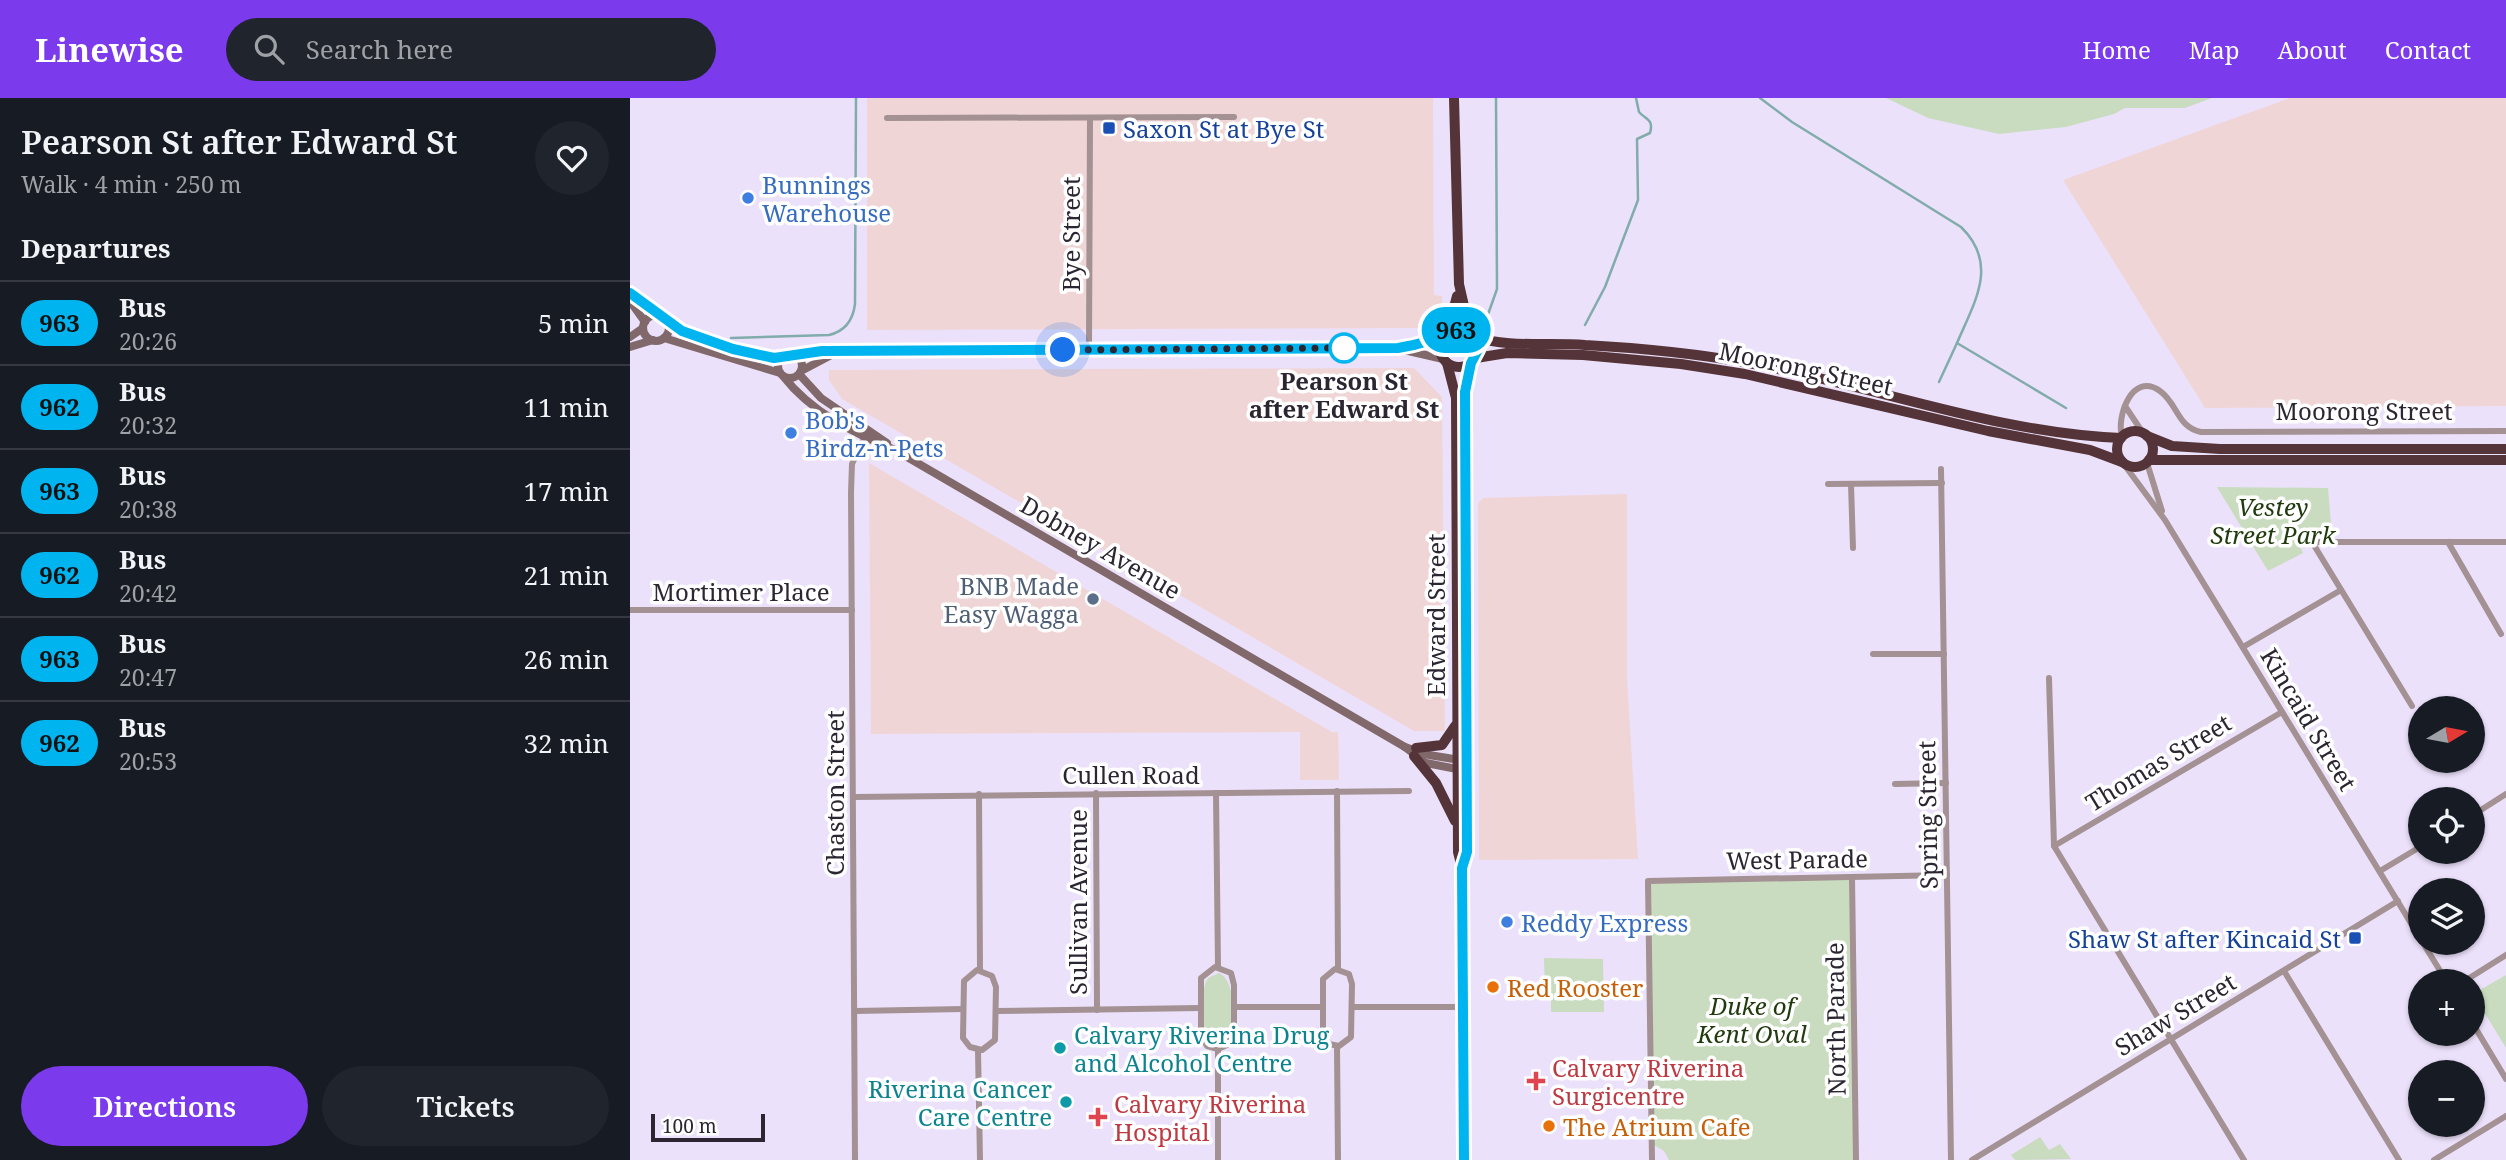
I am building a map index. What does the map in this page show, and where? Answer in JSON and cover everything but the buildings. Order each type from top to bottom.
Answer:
[{"type":"highway","points":[[1454,98],[1459,284],[1478,350],[1473,361],[1459,367],[1445,361],[1440,348],[1459,284]]},
{"type":"highway","points":[[1445,336],[1459,329],[1472,334]]},
{"type":"highway","name":"Moorong Street","points":[[1472,334],[1497,342],[1584,345],[1681,353],[1749,363],[1990,420],[2077,437],[2121,438]]},
{"type":"highway","name":"Moorong Street","points":[[1473,361],[1507,353],[1583,355],[1732,372],[1818,388],[1988,431],[2090,450],[2123,462]]},
{"type":"highway","name":"Edward Street","points":[[1445,361],[1455,398],[1457,718],[1467,852],[1462,868]]},
{"type":"highway","name":"Edward Street","points":[[1464,1160],[1462,868],[1458,852],[1458,827],[1465,392],[1473,361]]},
{"type":"highway","points":[[2132,432],[2145,435],[2152,448],[2148,461],[2135,467],[2123,462],[2117,449],[2121,438],[2132,432]]},
{"type":"highway","name":"Moorong Street","points":[[2145,435],[2172,446],[2220,449],[2506,449]]},
{"type":"highway","name":"Moorong Street","points":[[2148,461],[2506,460]]},
{"type":"highway","points":[[1457,718],[1451,736],[1442,745],[1412,750],[1436,783],[1458,827]]},
{"type":"main road","points":[[630,293],[646,302],[682,331],[760,357],[782,358],[840,351],[1398,348],[1445,336]]},
{"type":"main road","points":[[630,301],[644,325],[646,336],[653,340]]},
{"type":"main road","points":[[630,337],[649,317],[664,319]]},
{"type":"main road","points":[[630,347],[664,338],[669,329],[664,319]]},
{"type":"main road","name":"Dobney Avenue","points":[[664,338],[782,374],[814,407],[867,433],[1412,750],[1426,763],[1460,764]]},
{"type":"main road","points":[[1398,348],[1445,361]]},
{"type":"main road","points":[[782,358],[778,365],[782,374],[790,378],[840,351]]},
{"type":"main road","points":[[796,356],[802,364],[800,372]]},
{"type":"main road","points":[[800,372],[821,398],[867,433]]},
{"type":"street","points":[[887,118],[1234,117]]},
{"type":"street","name":"Bye Street","points":[[1089,349],[1090,118]]},
{"type":"street","name":"Moorong Street","points":[[2125,406],[2137,389],[2155,388],[2165,397],[2183,424],[2205,432],[2506,431]]},
{"type":"street","points":[[2121,438],[2119,422],[2125,406]]},
{"type":"street","points":[[2125,406],[2145,435]]},
{"type":"street","name":"Chaston Street","points":[[855,1160],[851,476],[855,453],[867,433]]},
{"type":"street","name":"Kincaid Street","points":[[2148,461],[2165,520]]},
{"type":"street","name":"Kincaid Street","points":[[2123,462],[2165,520],[2408,918]]},
{"type":"street","name":"Spring Street","points":[[1941,469],[1951,1160]]},
{"type":"street","points":[[1828,484],[1942,483]]},
{"type":"street","points":[[1851,484],[1853,548]]},
{"type":"street","points":[[2408,699],[2312,542],[2506,542]]},
{"type":"street","points":[[2448,542],[2501,634]]},
{"type":"street","points":[[2243,647],[2341,590]]},
{"type":"street","name":"Mortimer Place","points":[[630,610],[852,610]]},
{"type":"street","points":[[1874,654],[1944,654]]},
{"type":"street","points":[[2049,678],[2054,846],[2244,1160]]},
{"type":"street","name":"Thomas Street","points":[[2054,846],[2282,712]]},
{"type":"street","points":[[1895,784],[1945,783]]},
{"type":"street","points":[[1337,791],[1338,969]]},
{"type":"street","name":"Cullen Road","points":[[854,797],[1409,791]]},
{"type":"street","name":"Sullivan Avenue","points":[[1096,793],[1097,1010]]},
{"type":"street","points":[[1216,793],[1218,967]]},
{"type":"street","points":[[979,794],[980,970]]},
{"type":"street","points":[[2485,807],[2506,794]]},
{"type":"street","points":[[2380,871],[2408,854]]},
{"type":"street","name":"West Parade","points":[[1652,1160],[1648,881],[1947,875]]},
{"type":"street","name":"North Parade","points":[[1852,877],[1856,1160]]},
{"type":"street","name":"Shaw Street","points":[[1972,1160],[2398,901]]},
{"type":"street","points":[[2484,969],[2506,955]]},
{"type":"street","points":[[1218,967],[1226,969],[1234,979],[1234,1034],[1227,1045],[1218,1049],[1208,1046],[1201,1036],[1200,1008],[1201,978],[1208,969],[1218,967]]},
{"type":"street","points":[[1338,969],[1345,971],[1352,979],[1352,1007],[1351,1037],[1344,1045],[1336,1046],[1329,1044],[1323,1035],[1323,979],[1330,971],[1338,969]]},
{"type":"street","points":[[2284,971],[2399,1160]]},
{"type":"street","points":[[971,972],[988,972],[995,982],[996,1011],[995,1040],[987,1048],[978,1050],[970,1047],[963,1038],[963,1009],[964,981],[971,972]]},
{"type":"street","points":[[1234,1007],[1323,1007]]},
{"type":"street","points":[[1352,1007],[1463,1007]]},
{"type":"street","points":[[996,1011],[1200,1008]]},
{"type":"street","points":[[855,1011],[963,1009]]},
{"type":"street","points":[[2485,1044],[2506,1079]]},
{"type":"street","points":[[1336,1046],[1338,1160]]},
{"type":"street","points":[[1218,1049],[1218,1160]]},
{"type":"street","points":[[978,1050],[980,1160]]},
{"type":"street","points":[[2434,1160],[2506,1116]]},
{"type":"shaded area","points":[[867,98],[1433,98],[1434,295],[1442,296],[1442,321],[1434,328],[867,330]]},
{"type":"shaded area","points":[[2290,98],[2506,98],[2506,406],[2205,408],[2063,180]]},
{"type":"shaded area","points":[[1414,368],[1442,397],[1445,731],[1414,731],[842,399],[829,380],[829,370]]},
{"type":"shaded area","points":[[869,463],[1332,732],[1338,732],[1339,780],[1300,780],[1300,732],[871,734]]},
{"type":"shaded area","points":[[1627,494],[1627,678],[1638,859],[1479,860],[1478,503],[1483,498]]},
{"type":"green space","points":[[1886,98],[2212,98],[2185,108],[2125,108],[2114,114],[2066,127],[1999,134],[1928,118]]},
{"type":"green space","name":"Vestey Street Park","points":[[2217,487],[2328,488],[2332,536],[2316,528],[2305,530],[2298,541],[2303,553],[2268,571]]},
{"type":"green space","name":"Duke of Kent Oval","points":[[1852,877],[1856,1160],[1669,1160],[1664,1151],[1652,1144],[1648,881]]},
{"type":"green space","points":[[1544,958],[1603,959],[1604,1012],[1551,1012],[1551,991],[1545,991]]},
{"type":"green space","points":[[1219,973],[1229,986],[1233,1006],[1227,1036],[1223,1043],[1215,1045],[1205,1032],[1202,1003],[1208,978]]},
{"type":"green space","points":[[2506,975],[2506,1048],[2485,1014],[2485,987]]},
{"type":"green space","points":[[2040,1137],[2049,1150],[2060,1144],[2071,1159],[2015,1160],[2011,1155]]},
{"type":"waterway","points":[[731,338],[829,335],[840,331],[850,320],[855,304],[856,98]]},
{"type":"waterway","points":[[1486,320],[1497,289],[1496,98]]},
{"type":"waterway","points":[[1585,325],[1605,287],[1638,200],[1637,139],[1650,133],[1651,125],[1639,112],[1636,98]]},
{"type":"waterway","points":[[1760,98],[1792,122],[1961,227],[1979,255],[1981,269],[1976,298],[1957,343],[2066,408]]},
{"type":"waterway","points":[[1939,382],[1957,343]]},
{"type":"bus line","name":"963","points":[[630,293],[646,302],[667,322],[682,331],[760,357],[774,358],[822,351],[1398,348],[1443,338],[1459,329],[1472,334],[1477,341],[1478,350],[1471,363],[1465,392],[1467,852],[1462,868],[1464,1160]]},
{"type":"place","name":"Saxon St at Bye St","points":[[1109,128]]},
{"type":"place","name":"Bunnings Warehouse","points":[[748,198]]},
{"type":"place","name":"Pearson St after Edward St","points":[[1344,348]]},
{"type":"place","name":"Bob's Birdz-n-Pets","points":[[791,433]]},
{"type":"place","name":"BNB Made Easy Wagga","points":[[1093,599]]},
{"type":"place","name":"Reddy Express","points":[[1507,922]]},
{"type":"place","name":"Shaw St after Kincaid St","points":[[2355,938]]},
{"type":"place","name":"Red Rooster","points":[[1493,987]]},
{"type":"place","name":"Calvary Riverina Drug and Alcohol Centre","points":[[1060,1048]]},
{"type":"place","name":"Calvary Riverina Surgicentre","points":[[1536,1081]]},
{"type":"place","name":"Riverina Cancer Care Centre","points":[[1066,1102]]},
{"type":"place","name":"Calvary Riverina Hospital","points":[[1098,1117]]},
{"type":"place","name":"The Atrium Cafe","points":[[1549,1126]]},
{"type":"route","points":[[1063,350],[1344,348]]}]
